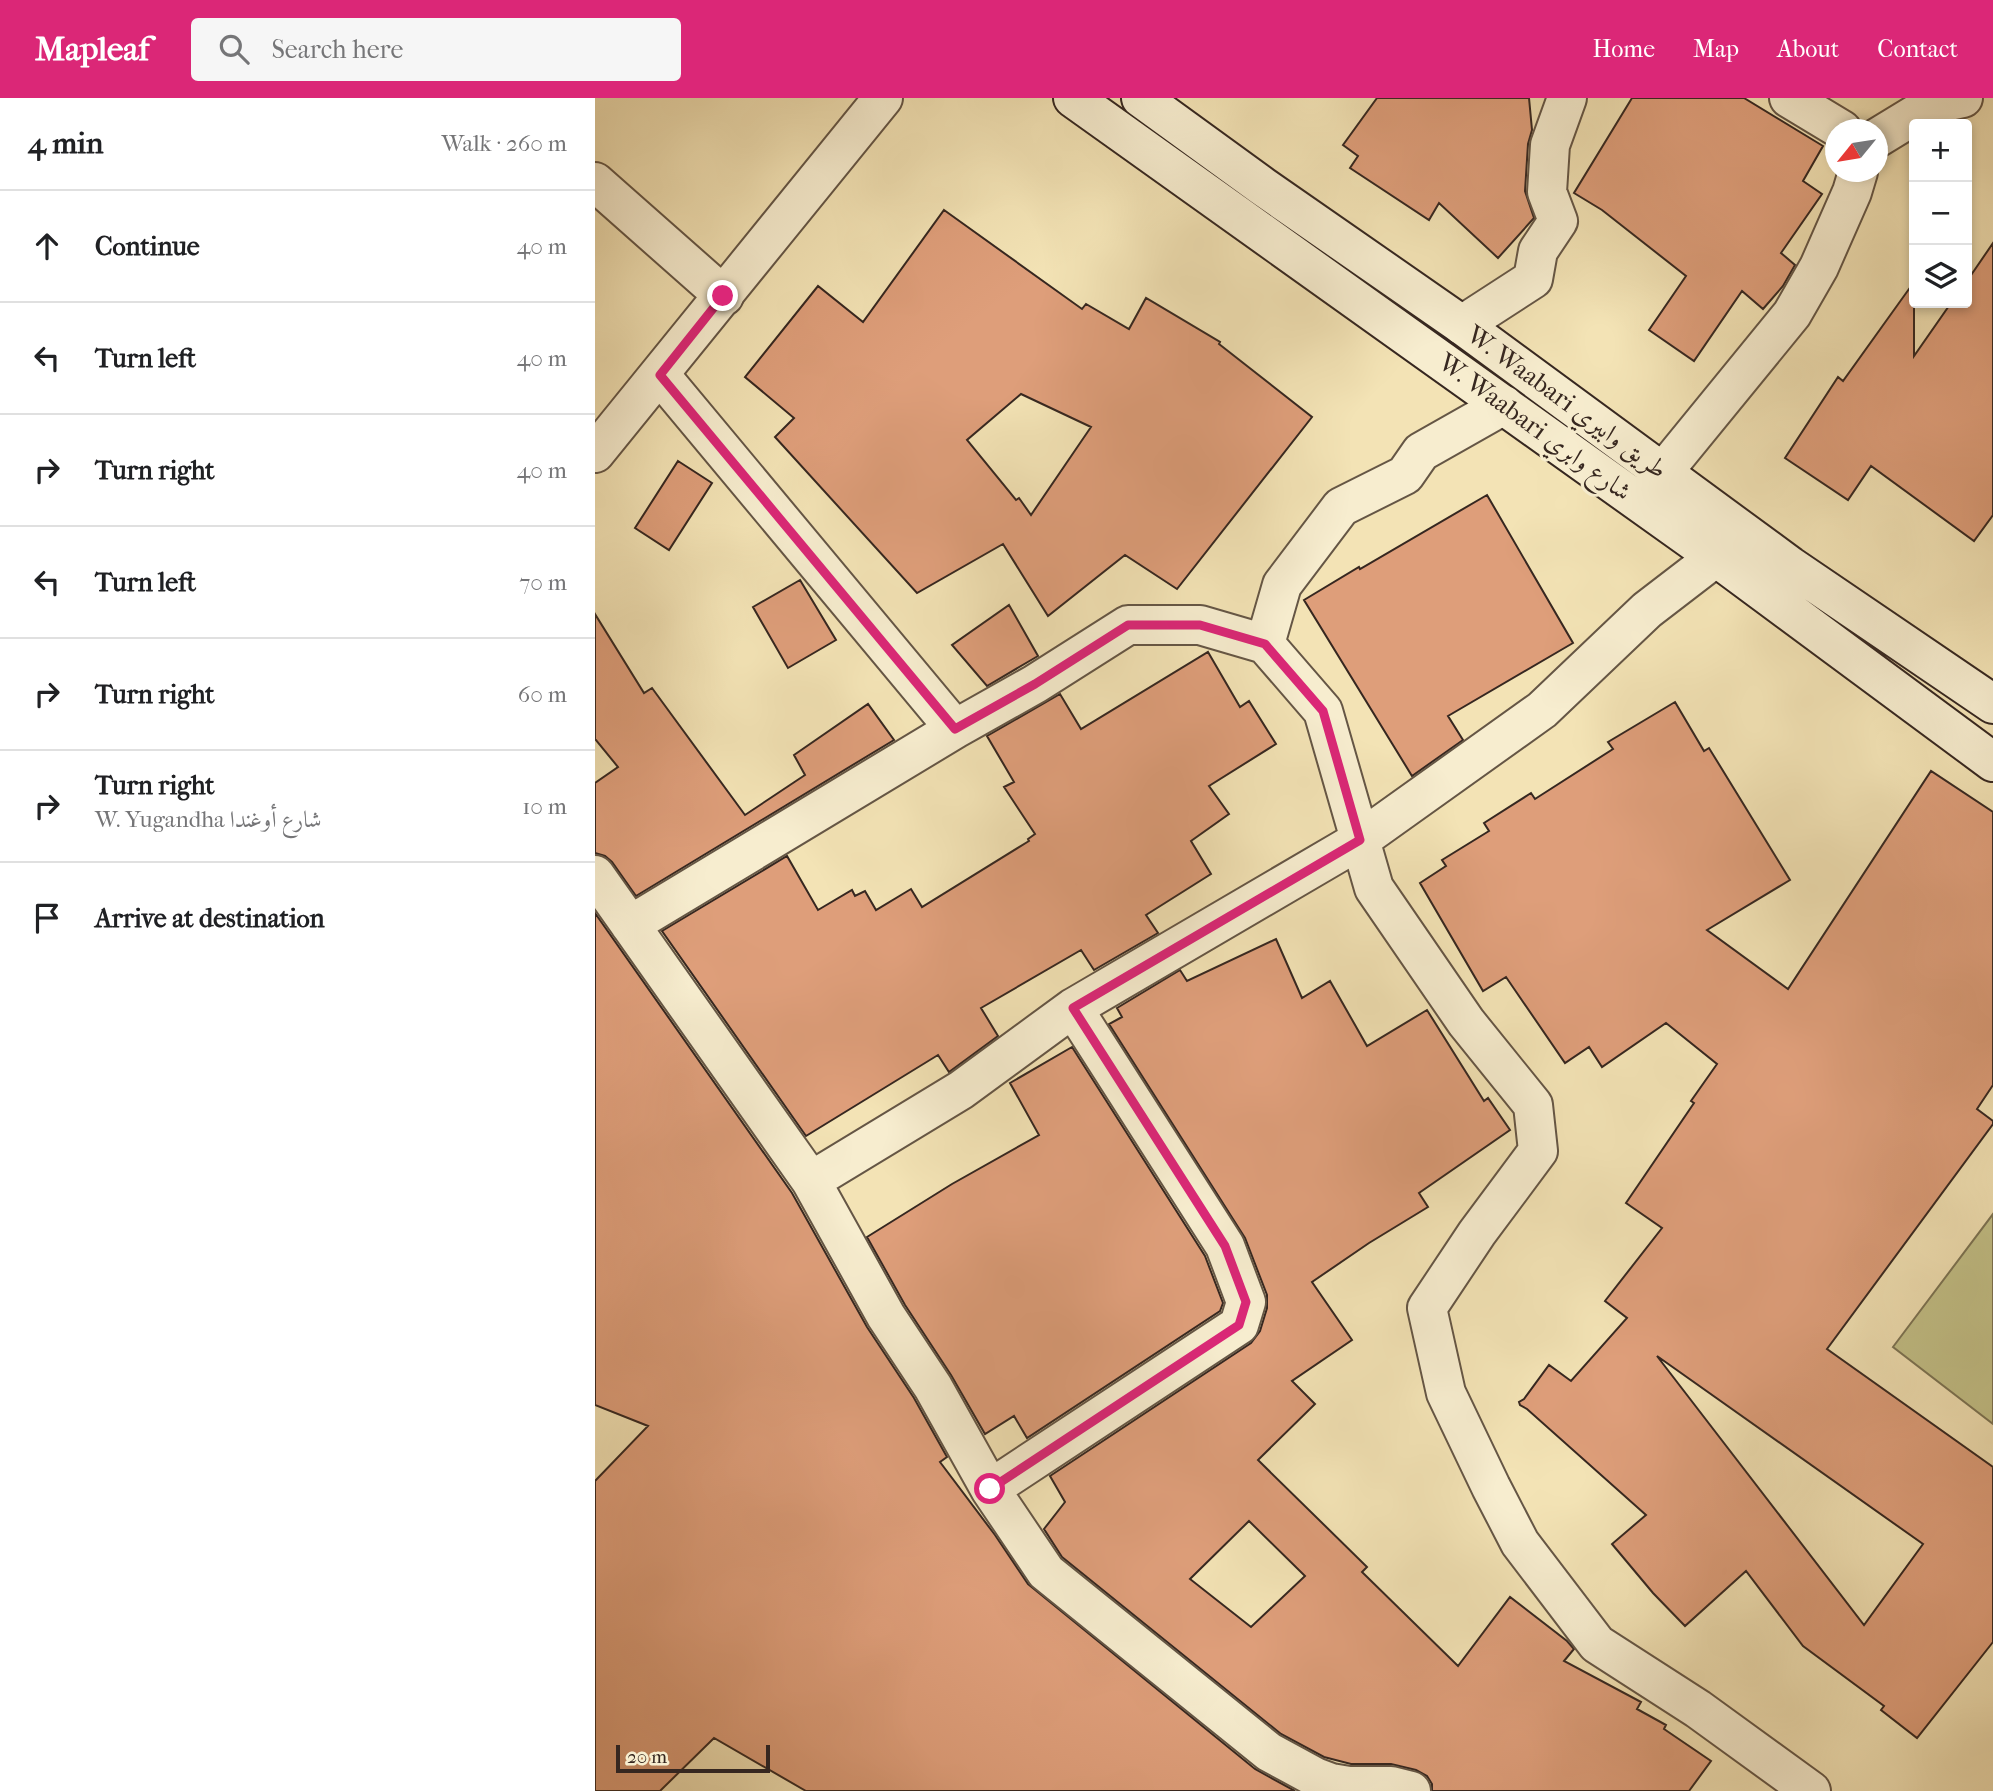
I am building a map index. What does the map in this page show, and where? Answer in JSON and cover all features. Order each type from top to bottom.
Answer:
[{"type":"street","points":[[595,453],[883,98]]},
{"type":"street","name":"W. Waabari شارع وابري","points":[[1073,98],[1716,557],[1993,762]]},
{"type":"street","name":"W. Waabari طريق وابيري","points":[[1141,98],[1462,325],[1790,566],[1993,704]]},
{"type":"street","points":[[1462,325],[1533,279],[1538,251],[1557,220],[1547,192],[1550,145],[1567,98]]},
{"type":"street","points":[[1789,98],[1825,120]]},
{"type":"street","points":[[1888,132],[1931,105],[1963,98]]},
{"type":"street","points":[[595,182],[723,296]]},
{"type":"street","points":[[1664,472],[1792,314],[1819,267],[1855,182]]},
{"type":"street","points":[[660,375],[955,729]]},
{"type":"street","points":[[1265,644],[1282,585],[1341,507],[1405,475],[1421,452],[1504,405]]},
{"type":"street","points":[[811,1181],[961,1090],[1073,1008],[1360,840],[1542,710],[1647,610],[1716,557]]},
{"type":"street","points":[[630,925],[955,729],[1035,684],[1128,625],[1200,625],[1265,644],[1323,711],[1374,888],[1465,1022],[1533,1105],[1538,1151],[1477,1233],[1427,1308],[1446,1392],[1491,1487],[1520,1543],[1597,1644],[1698,1709],[1811,1791]]},
{"type":"street","points":[[595,875],[811,1181],[886,1316],[933,1387],[990,1489],[1046,1572],[1269,1752],[1331,1783],[1391,1786],[1411,1791]]},
{"type":"street","points":[[990,1489],[1239,1325],[1246,1302],[1225,1246],[1073,1008]]},
{"type":"shaded area","points":[[1993,1214],[1993,1424],[1893,1347]]},
{"type":"building","points":[[1377,98],[1529,98],[1532,130],[1528,144],[1525,191],[1534,218],[1498,258],[1439,203],[1429,220],[1350,168],[1358,156],[1343,145]]},
{"type":"building","points":[[1632,98],[1744,98],[1823,146],[1803,181],[1822,194],[1781,253],[1795,265],[1783,286],[1763,309],[1742,291],[1694,361],[1649,330],[1686,276],[1602,210],[1574,193]]},
{"type":"building","points":[[944,210],[1082,309],[1086,304],[1129,329],[1146,298],[1220,342],[1219,344],[1312,417],[1177,589],[1125,555],[1048,616],[1003,544],[917,593],[775,437],[794,418],[745,377],[818,286],[863,322]],"holes":[[[1021,394],[1091,427],[1031,515],[967,440]]]},
{"type":"building","points":[[1993,243],[1993,515],[1974,541],[1871,466],[1848,500],[1785,458],[1838,377],[1843,381],[1909,289],[1909,308],[1914,308],[1914,356],[1948,308],[1972,308],[1972,274]]},
{"type":"building","points":[[678,461],[712,483],[669,550],[635,528]]},
{"type":"building","points":[[1487,495],[1573,643],[1448,716],[1463,740],[1412,776],[1304,600]]},
{"type":"building","points":[[800,580],[836,640],[788,668],[753,607]]},
{"type":"building","points":[[1009,605],[1038,656],[987,686],[952,645]]},
{"type":"building","points":[[595,614],[644,693],[652,688],[745,815],[805,775],[794,755],[868,704],[894,740],[636,896],[612,862],[595,853],[595,783],[618,767],[595,739]]},
{"type":"building","points":[[1208,652],[1240,707],[1249,701],[1276,744],[1209,786],[1229,814],[1191,841],[1211,874],[1146,915],[1158,933],[1094,970],[1081,950],[981,1008],[998,1036],[949,1072],[938,1055],[806,1136],[662,931],[787,856],[818,910],[852,890],[855,896],[865,891],[876,910],[911,889],[922,907],[1029,841],[1035,834],[1004,787],[1014,782],[987,736],[1060,694],[1081,729]]},
{"type":"building","points":[[1675,702],[1704,751],[1709,748],[1790,880],[1707,930],[1788,989],[1931,771],[1993,812],[1993,1085],[1977,1109],[1993,1121],[1993,1124],[1827,1349],[1993,1467],[1993,1642],[1917,1738],[1881,1710],[1884,1706],[1803,1646],[1746,1571],[1685,1626],[1612,1544],[1646,1515],[1519,1402],[1549,1365],[1571,1381],[1627,1318],[1605,1301],[1662,1228],[1626,1203],[1694,1103],[1691,1101],[1717,1064],[1666,1023],[1602,1067],[1589,1047],[1565,1063],[1506,977],[1483,991],[1420,883],[1446,866],[1442,860],[1489,831],[1484,823],[1531,793],[1535,799],[1613,749],[1608,742]],"holes":[[[1657,1356],[1923,1544],[1864,1625]]]},
{"type":"building","points":[[595,913],[792,1193],[867,1327],[914,1398],[947,1457],[940,1462],[1028,1584],[1255,1769],[1295,1791],[806,1791],[714,1738],[660,1791],[595,1791],[595,1481],[648,1426],[595,1405]]},
{"type":"building","points":[[1276,939],[1302,998],[1330,981],[1367,1046],[1427,1010],[1484,1101],[1488,1098],[1510,1130],[1419,1193],[1428,1207],[1312,1282],[1352,1340],[1292,1381],[1315,1404],[1258,1460],[1367,1567],[1362,1572],[1458,1666],[1510,1597],[1574,1649],[1564,1661],[1641,1702],[1637,1709],[1666,1725],[1664,1729],[1711,1761],[1689,1791],[1432,1791],[1432,1784],[1427,1776],[1416,1770],[1391,1764],[1351,1764],[1324,1757],[1281,1734],[1062,1557],[1044,1529],[1065,1502],[1050,1476],[1251,1343],[1260,1331],[1267,1308],[1267,1295],[1245,1238],[1109,1024],[1122,1017],[1117,1008],[1180,970],[1187,981]],"holes":[[[1249,1521],[1305,1576],[1251,1627],[1190,1579]]]},
{"type":"building","points":[[1072,1047],[1205,1256],[1223,1303],[1220,1311],[1027,1438],[1014,1416],[985,1434],[951,1375],[905,1305],[867,1237],[952,1184],[1039,1135],[1010,1083]]},
{"type":"route","points":[[723,296],[660,375],[955,729],[1035,684],[1128,625],[1200,625],[1265,644],[1323,711],[1360,840],[1073,1008],[1225,1246],[1246,1302],[1239,1325],[990,1489]]}]
